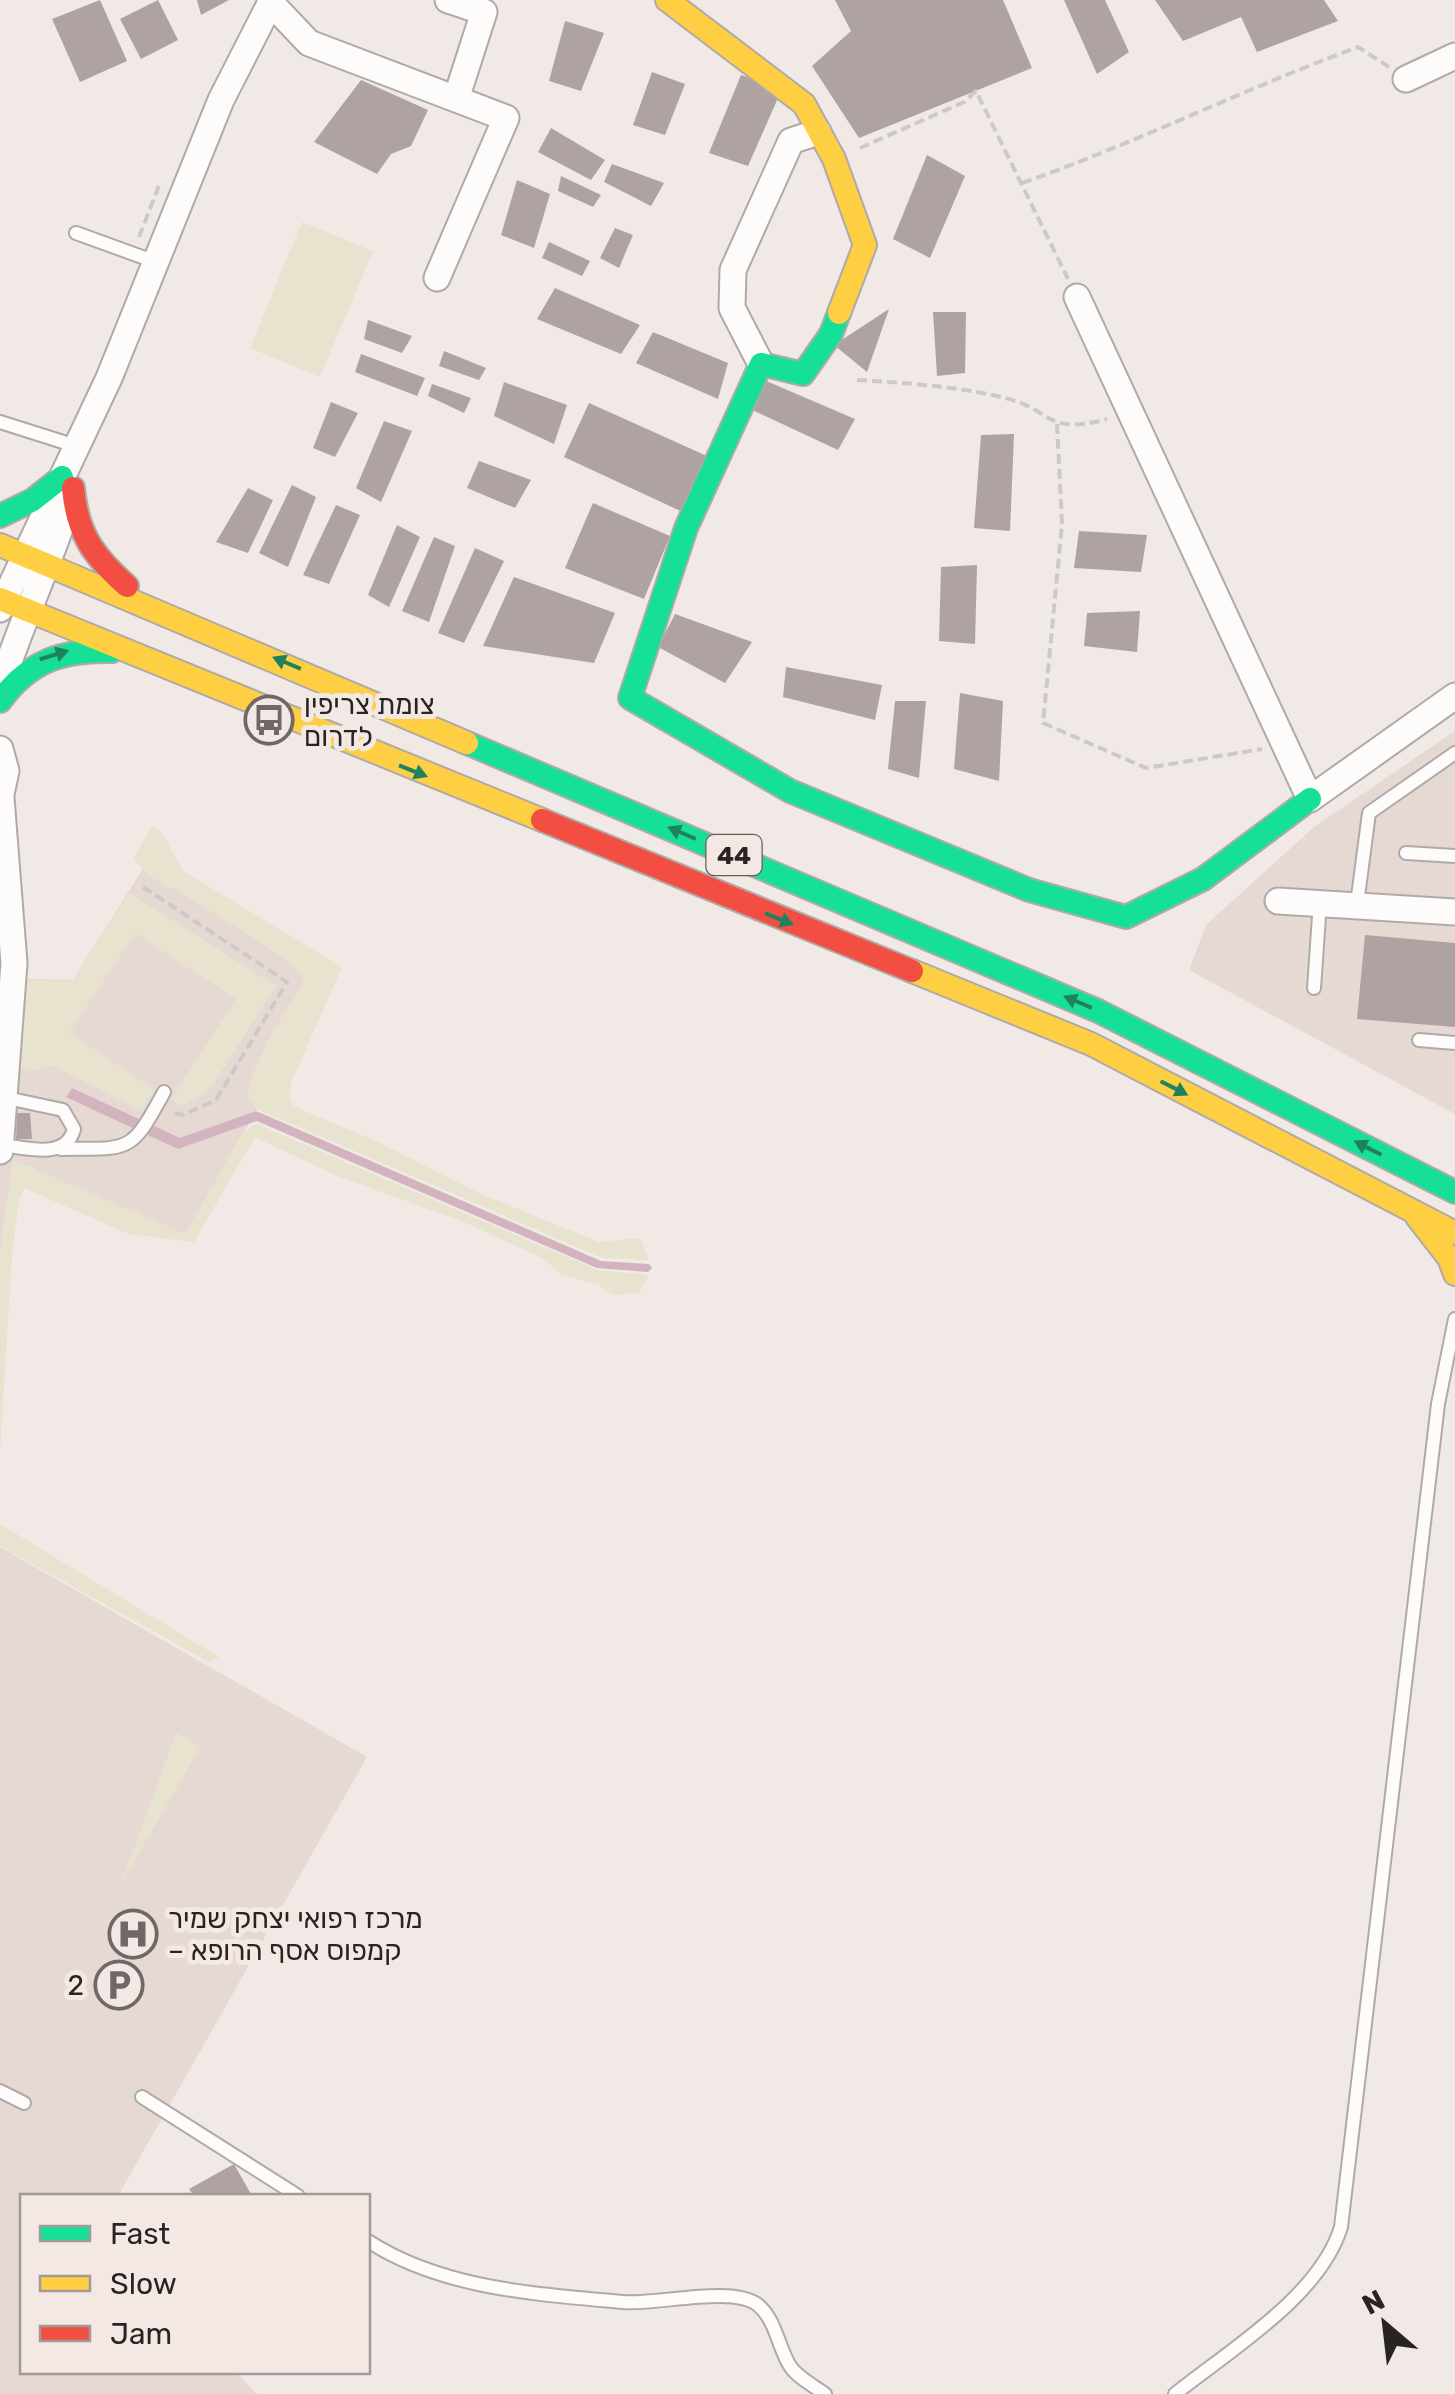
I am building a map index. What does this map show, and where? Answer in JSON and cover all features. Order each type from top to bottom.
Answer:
[{"type":"main road","points":[[667,0],[804,104],[834,159],[864,245],[832,334],[803,374],[761,364],[686,528],[630,698],[790,791],[1028,890],[1126,917],[1204,879],[1310,798]]},
{"type":"main road","points":[[0,516],[68,482],[76,528],[86,548],[147,604]]},
{"type":"main road","name":"44","points":[[0,545],[147,604],[1098,1011],[1455,1192]]},
{"type":"main road","name":"44","points":[[7,605],[1091,1044],[1455,1233]]},
{"type":"main road","points":[[0,701],[30,664],[50,654],[75,649],[128,652]]},
{"type":"main road","points":[[1399,1204],[1425,1223],[1455,1274]]},
{"type":"street","points":[[448,0],[484,12],[456,99]]},
{"type":"street","points":[[0,688],[7,605],[37,559],[68,482],[108,378],[144,258],[271,1],[309,43],[506,118],[437,278]]},
{"type":"street","points":[[1406,79],[1455,56]]},
{"type":"street","points":[[761,364],[732,308],[733,270],[791,141],[818,132]]},
{"type":"street","points":[[1077,297],[1310,798],[1455,696]]},
{"type":"street","points":[[0,749],[6,771],[0,799],[14,963],[0,1148]]},
{"type":"street","points":[[1278,901],[1455,912]]},
{"type":"lane","points":[[76,233],[144,258]]},
{"type":"lane","points":[[0,422],[81,449]]},
{"type":"lane","points":[[1356,904],[1369,813],[1453,759]]},
{"type":"lane","points":[[1406,853],[1455,856]]},
{"type":"lane","points":[[1314,988],[1320,902]]},
{"type":"lane","points":[[1419,1040],[1455,1044]]},
{"type":"lane","points":[[0,1148],[123,1147],[140,1136],[164,1092]]},
{"type":"lane","points":[[3,1097],[67,1113],[73,1134],[58,1149]]},
{"type":"lane","points":[[1175,2394],[1306,2288],[1334,2250],[1342,2227],[1438,1404],[1455,1319]]},
{"type":"lane","points":[[0,2091],[24,2103]]},
{"type":"lane","points":[[142,2097],[295,2194]]},
{"type":"lane","points":[[370,2242],[401,2262],[459,2282],[628,2303],[737,2296],[758,2304],[791,2368],[825,2394]]},
{"type":"path","points":[[1022,183],[1116,150],[1260,83],[1358,48],[1406,79]]},
{"type":"path","points":[[834,159],[964,102],[976,91],[1077,297]]},
{"type":"path","points":[[144,258],[160,183]]},
{"type":"path","points":[[857,380],[940,386],[1010,399],[1057,424],[1076,428],[1130,412]]},
{"type":"path","points":[[1057,424],[1062,524],[1043,724],[1146,768],[1286,745]]},
{"type":"path","points":[[143,887],[287,982],[216,1100],[183,1114],[153,1113]]},
{"type":"shaded area","points":[[302,222],[373,251],[320,377],[250,348]]},
{"type":"shaded area","points":[[1455,731],[1455,1114],[1189,970],[1206,925],[1314,827]]},
{"type":"shaded area","points":[[152,825],[162,833],[183,871],[342,967],[292,1081],[289,1095],[293,1106],[378,1142],[481,1194],[599,1242],[640,1238],[649,1260],[602,1258],[257,1109],[248,1096],[251,1077],[303,983],[303,976],[286,959],[143,869],[134,858]]},
{"type":"shaded area","points":[[0,828],[24,979],[73,980],[146,864],[336,967],[187,1235],[13,1160],[0,1254]]},
{"type":"shaded area","points":[[129,893],[276,986],[208,1092],[181,1106],[171,1099],[236,999],[135,933],[69,1033],[154,1089],[142,1111],[52,1065],[37,1071],[20,1067],[24,980],[73,981]]},
{"type":"shaded area","points":[[72,1088],[180,1138],[256,1111],[601,1261],[649,1264],[652,1268],[648,1272],[597,1268],[257,1121],[178,1149],[66,1097]]},
{"type":"shaded area","points":[[257,1124],[597,1270],[649,1275],[639,1293],[612,1295],[599,1285],[561,1275],[544,1259],[464,1222],[337,1176],[255,1137],[194,1242],[129,1234],[24,1188],[12,1255],[0,1452],[0,1257],[13,1160],[185,1234],[243,1132]]},
{"type":"shaded area","points":[[0,1524],[219,1657],[209,1662],[0,1546]]},
{"type":"shaded area","name":"מרכז רפואי יצחק שמיר – קמפוס אסף הרופא","points":[[0,1547],[367,1757],[119,2194],[20,2194],[20,2374],[238,2374],[257,2394],[0,2394]]},
{"type":"shaded area","points":[[176,1733],[201,1746],[121,1884]]},
{"type":"building","points":[[100,0],[127,61],[80,82],[52,19]]},
{"type":"building","points":[[158,0],[178,40],[141,59],[120,19]]},
{"type":"building","points":[[197,0],[229,0],[201,15]]},
{"type":"building","points":[[835,0],[1003,0],[1032,68],[859,138],[812,66],[851,31]]},
{"type":"building","points":[[1064,0],[1105,0],[1129,52],[1097,74]]},
{"type":"building","points":[[1155,0],[1324,0],[1338,21],[1257,52],[1241,17],[1183,41]]},
{"type":"building","points":[[565,21],[604,33],[581,91],[549,81]]},
{"type":"building","points":[[652,72],[685,84],[665,135],[633,125]]},
{"type":"building","points":[[741,75],[782,89],[748,166],[709,153]]},
{"type":"building","points":[[361,80],[428,110],[411,146],[391,154],[377,174],[314,142]]},
{"type":"building","points":[[551,128],[605,160],[591,180],[538,152]]},
{"type":"building","points":[[927,155],[965,176],[930,258],[893,239]]},
{"type":"building","points":[[612,164],[664,183],[651,206],[604,182]]},
{"type":"building","points":[[561,176],[601,195],[593,207],[558,191]]},
{"type":"building","points":[[517,180],[550,194],[534,248],[501,235]]},
{"type":"building","points":[[615,228],[633,235],[619,268],[600,258]]},
{"type":"building","points":[[549,242],[590,261],[582,276],[542,258]]},
{"type":"building","points":[[555,288],[640,325],[621,354],[537,319]]},
{"type":"building","points":[[889,309],[867,372],[834,345]]},
{"type":"building","points":[[933,312],[966,312],[965,373],[937,376]]},
{"type":"building","points":[[368,320],[412,336],[402,353],[364,339]]},
{"type":"building","points":[[653,332],[728,363],[718,399],[636,363]]},
{"type":"building","points":[[444,351],[486,368],[479,380],[439,366]]},
{"type":"building","points":[[361,354],[425,378],[417,396],[355,372]]},
{"type":"building","points":[[764,380],[855,419],[838,450],[748,408]]},
{"type":"building","points":[[504,382],[567,405],[554,444],[494,416]]},
{"type":"building","points":[[432,384],[471,398],[464,413],[428,396]]},
{"type":"building","points":[[331,402],[358,413],[335,457],[313,448]]},
{"type":"building","points":[[589,403],[707,456],[687,514],[564,457]]},
{"type":"building","points":[[384,421],[412,431],[381,502],[356,488]]},
{"type":"building","points":[[1014,434],[1010,531],[974,528],[981,435]]},
{"type":"building","points":[[479,461],[531,480],[515,508],[467,488]]},
{"type":"building","points":[[292,485],[316,497],[288,567],[259,553]]},
{"type":"building","points":[[248,488],[273,500],[248,553],[216,542]]},
{"type":"building","points":[[593,503],[670,536],[644,599],[565,568]]},
{"type":"building","points":[[336,505],[360,515],[329,584],[303,575]]},
{"type":"building","points":[[397,525],[420,537],[389,607],[368,595]]},
{"type":"building","points":[[1079,531],[1147,535],[1141,572],[1074,568]]},
{"type":"building","points":[[434,537],[455,546],[429,622],[402,611]]},
{"type":"building","points":[[475,548],[504,561],[464,643],[438,633]]},
{"type":"building","points":[[977,565],[975,644],[939,641],[941,567]]},
{"type":"building","points":[[514,577],[615,613],[594,663],[483,646]]},
{"type":"building","points":[[1140,611],[1137,652],[1084,646],[1087,613]]},
{"type":"building","points":[[675,614],[752,642],[725,683],[658,647]]},
{"type":"building","points":[[786,667],[882,685],[875,720],[783,697]]},
{"type":"building","points":[[960,693],[1003,701],[999,781],[954,769]]},
{"type":"building","points":[[895,701],[926,701],[919,778],[888,769]]},
{"type":"building","points":[[1365,935],[1455,943],[1455,1027],[1357,1019]]},
{"type":"building","points":[[17,1113],[30,1113],[32,1139],[16,1139]]},
{"type":"building","points":[[234,2164],[251,2194],[193,2194],[189,2189]]},
{"type":"traffic: fast","points":[[839,313],[831,334],[803,374],[761,364],[686,528],[630,698],[790,791],[1029,890],[1126,917],[1203,879],[1310,799]]},
{"type":"traffic: fast","points":[[0,516],[33,500],[62,477]]},
{"type":"traffic: fast","points":[[0,701],[23,676],[49,660],[112,651]]},
{"type":"traffic: fast","points":[[467,743],[1098,1011],[1455,1192]]},
{"type":"traffic: slow","points":[[667,0],[804,104],[834,159],[865,245],[839,313]]},
{"type":"traffic: slow","points":[[0,545],[467,743]]},
{"type":"traffic: slow","points":[[0,599],[542,820]]},
{"type":"traffic: slow","points":[[912,971],[1091,1044],[1455,1233]]},
{"type":"traffic: slow","points":[[1417,1217],[1449,1258],[1455,1274]]},
{"type":"traffic: jam","points":[[73,488],[78,518],[89,543],[127,586]]},
{"type":"traffic: jam","points":[[542,820],[912,971]]},
{"type":"place","name":"צומת צריפין לדרום","points":[[269,720]]},
{"type":"place","name":"מרכז רפואי יצחק שמיר – קמפוס אסף הרופא","points":[[133,1934]]},
{"type":"place","name":"2","points":[[119,1985]]}]
